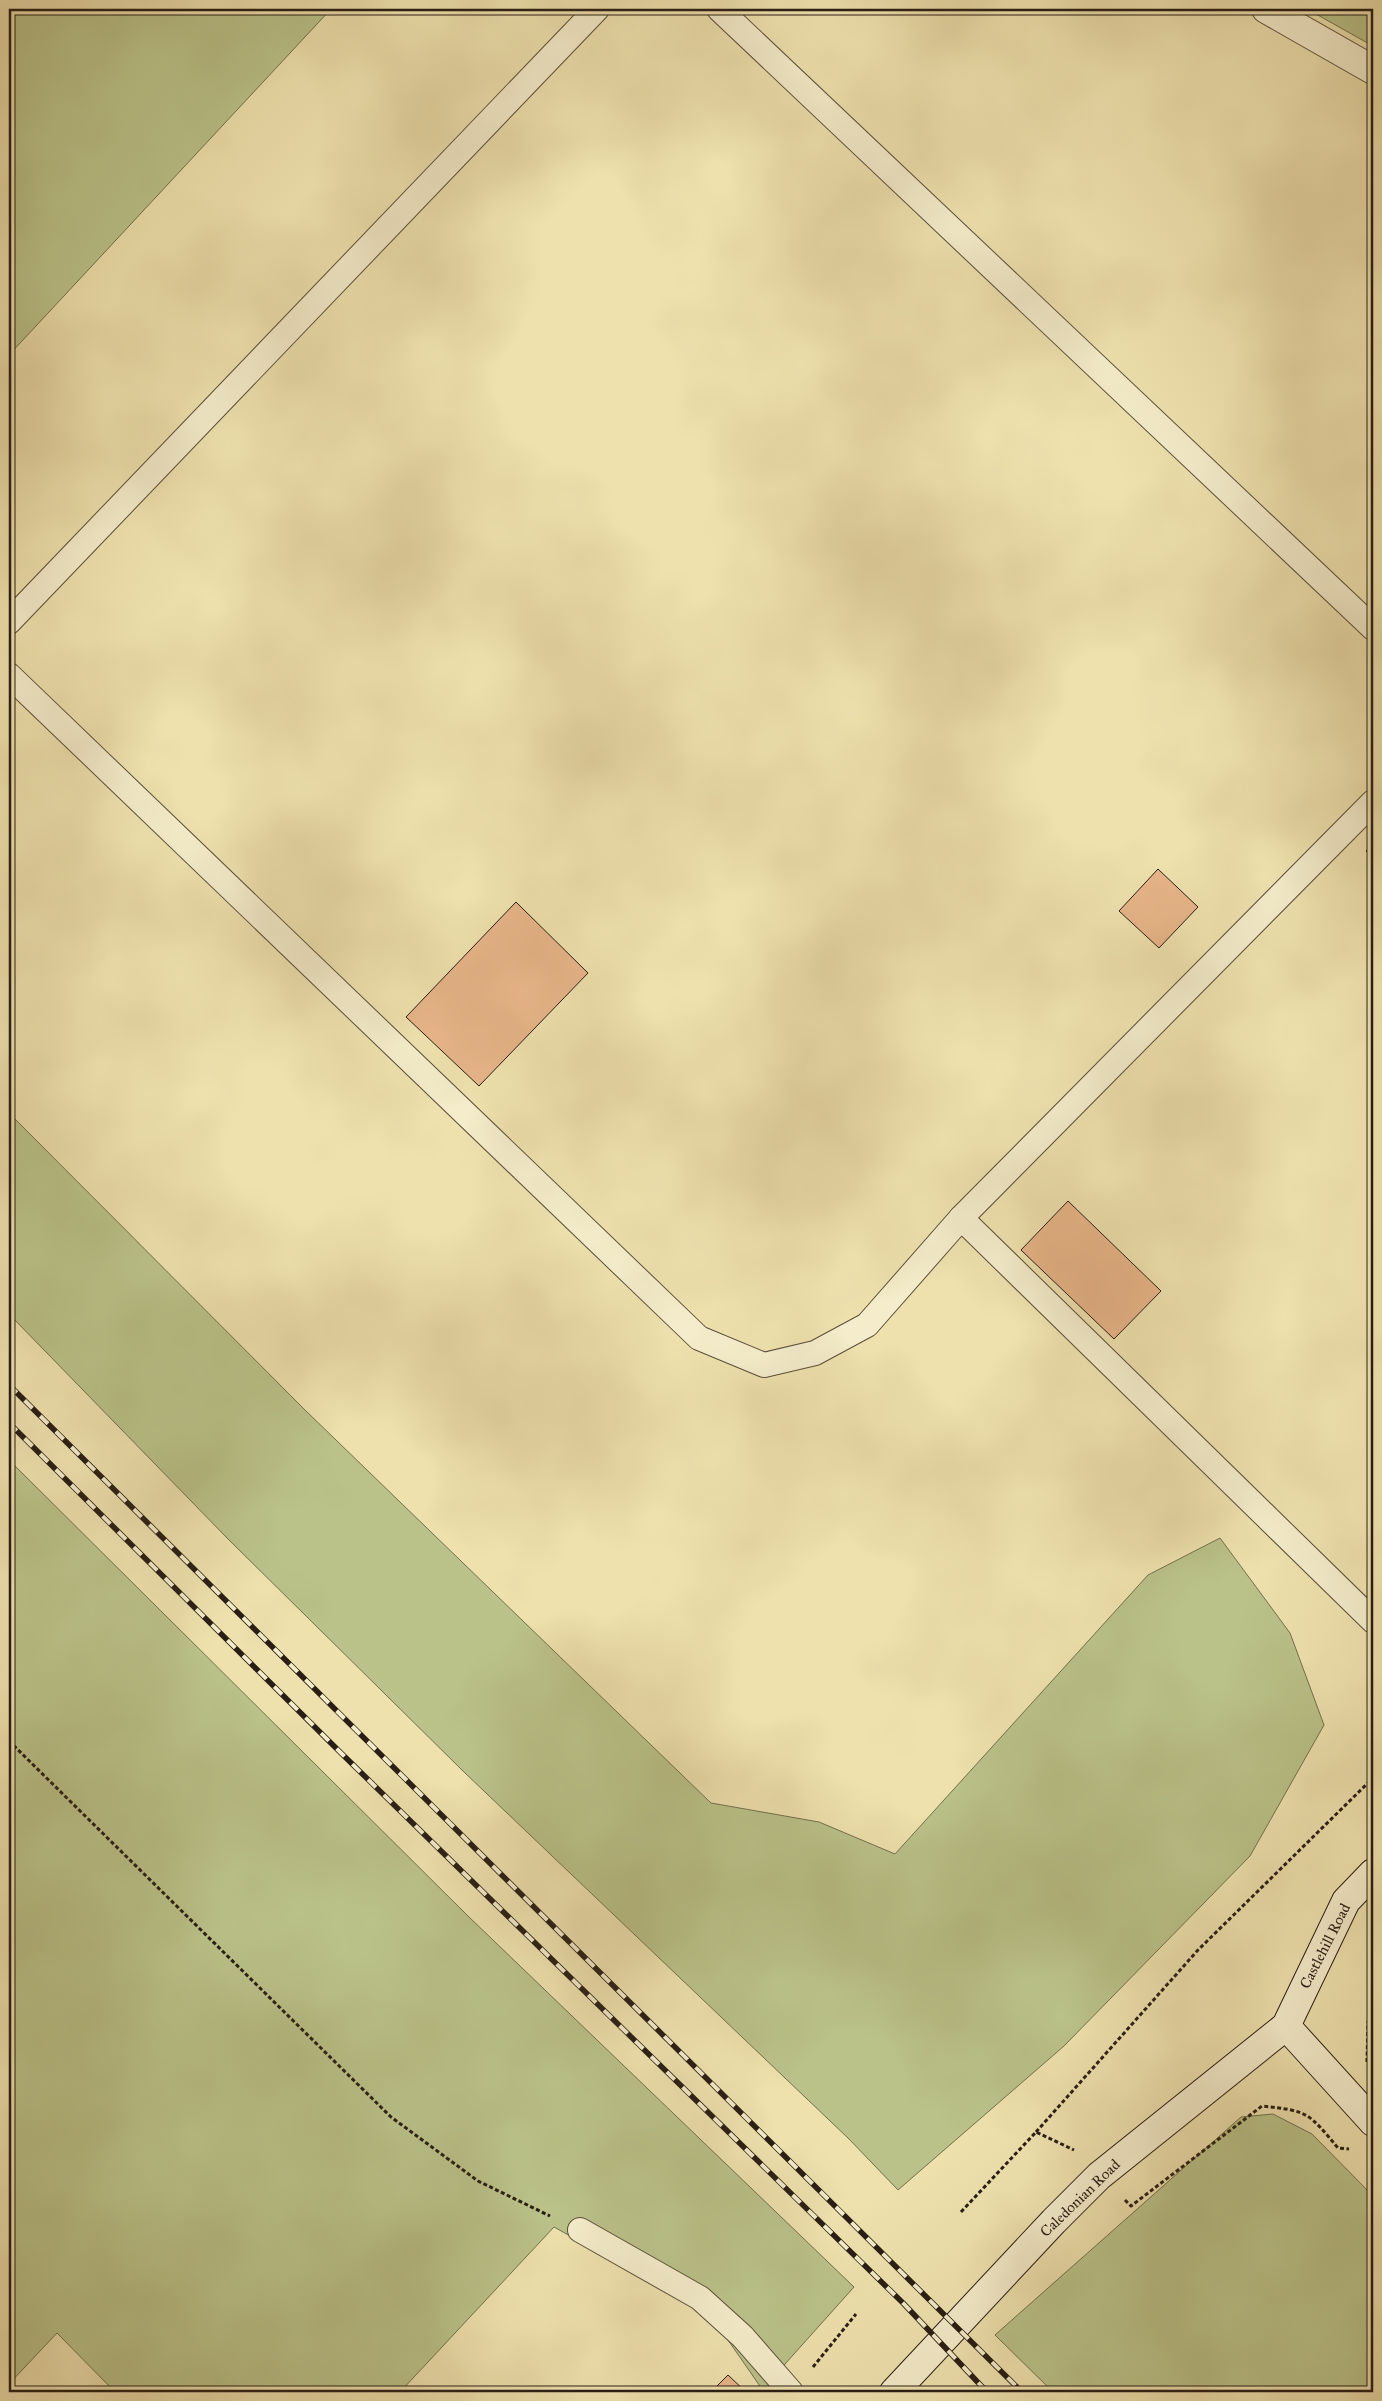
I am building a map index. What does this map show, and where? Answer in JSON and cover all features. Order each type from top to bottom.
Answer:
[{"type":"main road","points":[[1266,9],[1373,70]]},
{"type":"main road","name":"Castlehill Road","points":[[1286,2026],[1346,1901],[1373,1873]]},
{"type":"main road","points":[[1286,2026],[1373,2122]]},
{"type":"main road","name":"Caledonian Road","points":[[894,2392],[1054,2221],[1099,2176],[1286,2026]]},
{"type":"lane","points":[[9,622],[597,9]]},
{"type":"lane","points":[[719,9],[1373,628]]},
{"type":"lane","points":[[9,676],[699,1338],[764,1366],[815,1353],[867,1325],[960,1218],[1373,802]]},
{"type":"lane","points":[[960,1218],[1373,1622]]},
{"type":"lane","points":[[580,2230],[700,2298],[744,2337],[790,2392]]},
{"type":"path","points":[[9,1742],[392,2117],[478,2181],[580,2230]]},
{"type":"path","points":[[1036,2132],[1198,1950],[1373,1778]]},
{"type":"path","points":[[1367,2064],[1368,2022],[1373,2004]]},
{"type":"path","points":[[809,2371],[856,2314]]},
{"type":"green space","points":[[9,9],[331,9],[9,355]]},
{"type":"green space","points":[[1307,9],[1373,9],[1373,46]]},
{"type":"green space","points":[[9,1113],[305,1410],[711,1803],[819,1822],[895,1854],[1148,1575],[1220,1538],[1290,1633],[1324,1725],[1250,1856],[1064,2046],[898,2190],[849,2139],[464,1772],[228,1539],[9,1314]]},
{"type":"green space","points":[[9,1460],[468,1916],[854,2287],[785,2364],[770,2392],[764,2392],[710,2314],[554,2227],[400,2392],[115,2392],[57,2333],[9,2384]]},
{"type":"green space","points":[[1273,2114],[1312,2134],[1373,2196],[1373,2392],[1053,2392],[995,2335],[1241,2117]]},
{"type":"building","points":[[1373,843],[1373,857],[1366,851]]},
{"type":"building","points":[[1158,869],[1198,907],[1159,948],[1119,911]]},
{"type":"building","points":[[516,902],[588,973],[479,1086],[406,1017]]},
{"type":"building","points":[[1068,1201],[1161,1291],[1114,1339],[1021,1250]]},
{"type":"building","points":[[728,2375],[746,2392],[715,2392],[713,2390]]},
{"type":"railway","points":[[9,1385],[1022,2392]]},
{"type":"railway","points":[[9,1423],[341,1753],[903,2303],[987,2392]]}]
